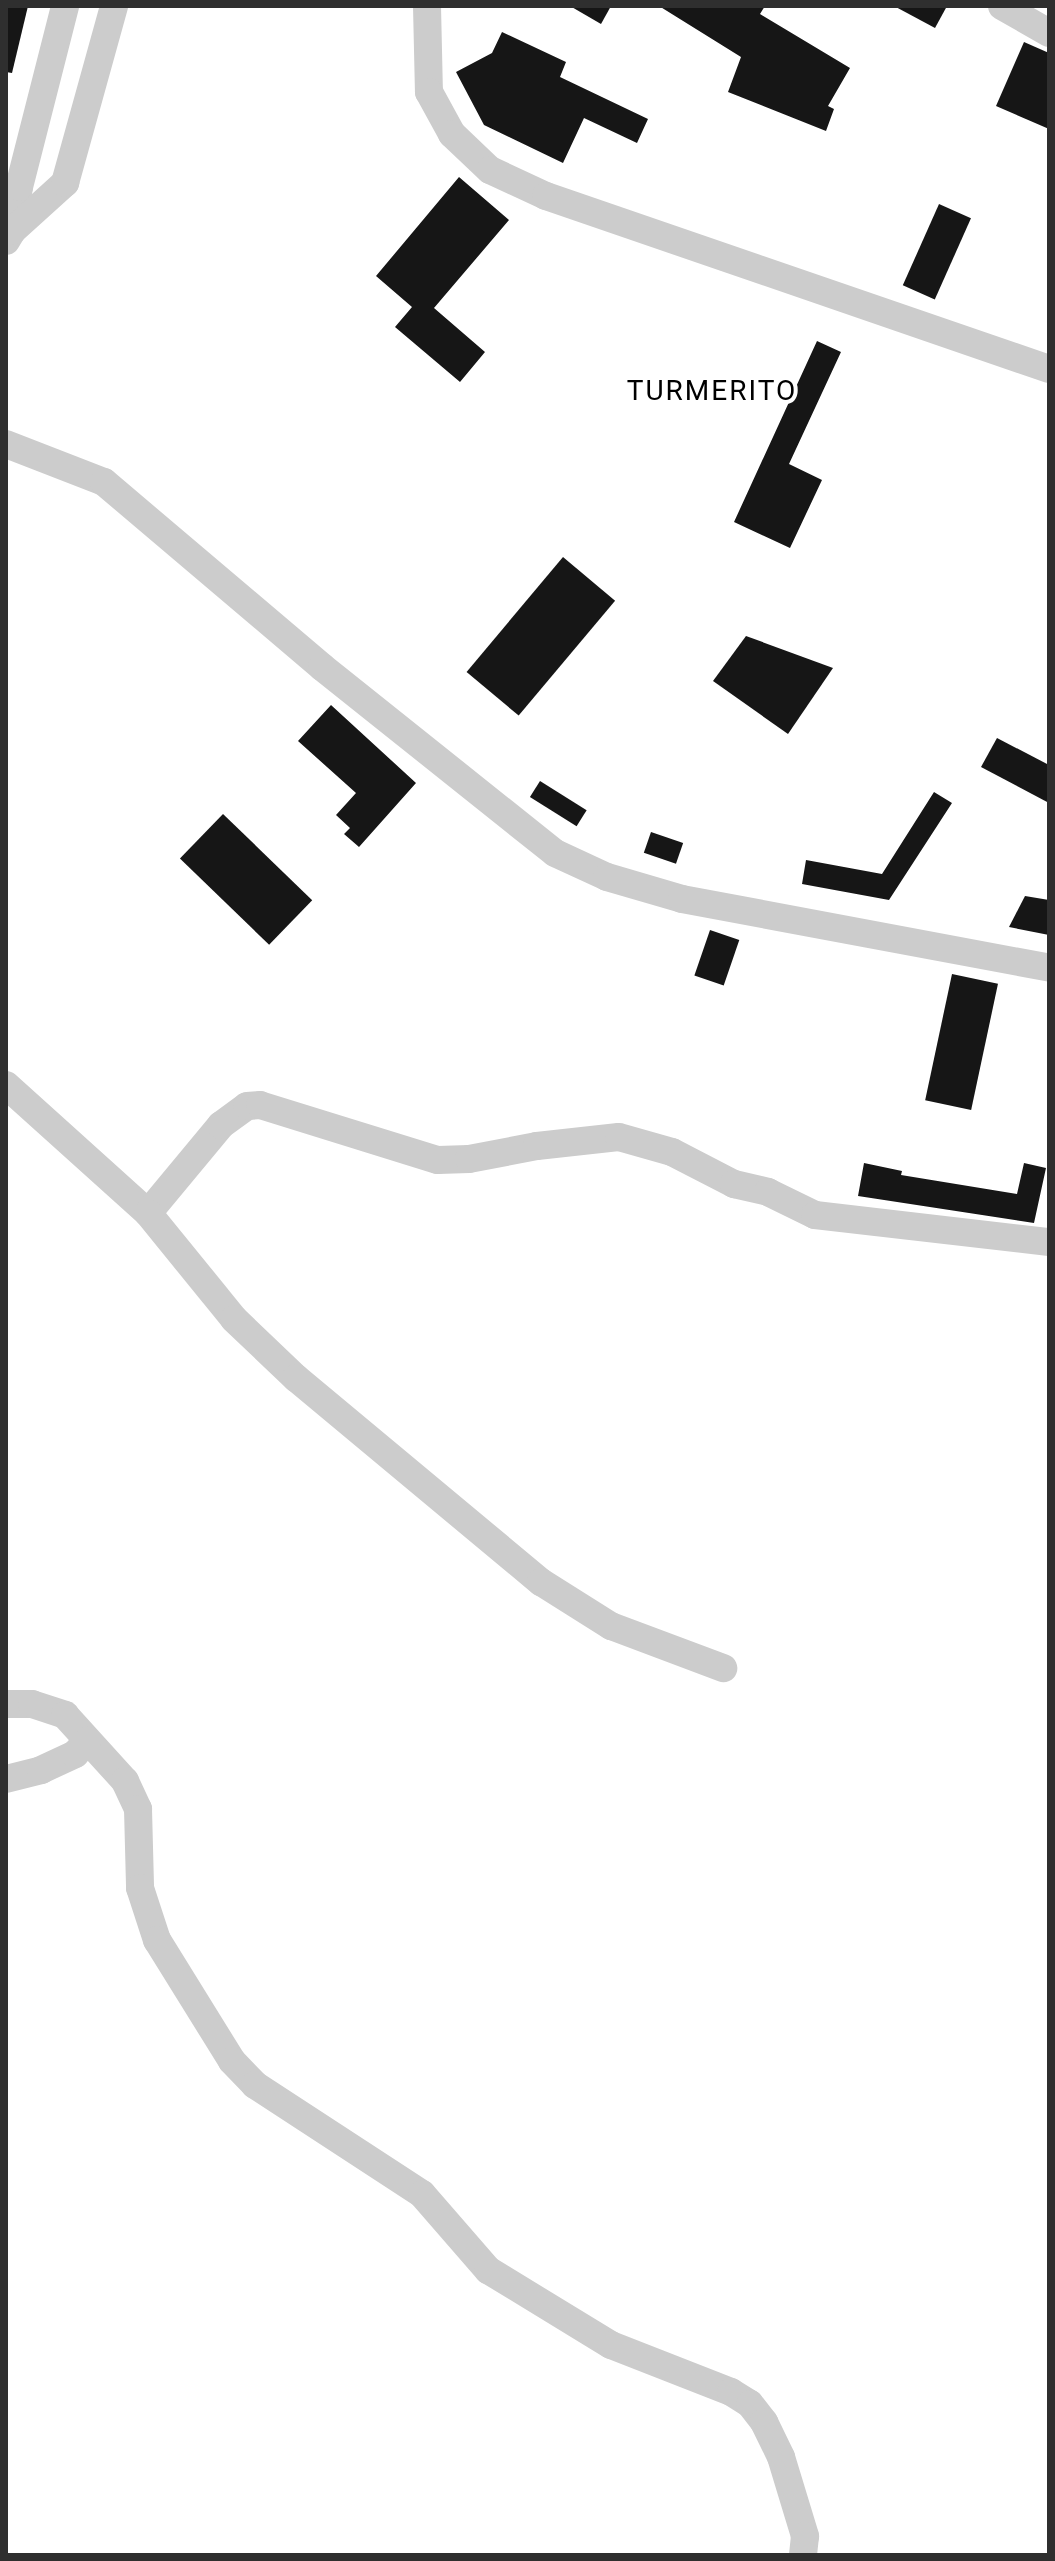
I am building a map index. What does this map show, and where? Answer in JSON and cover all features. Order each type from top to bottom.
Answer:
[{"type":"street","points":[[9,236],[65,6]]},
{"type":"street","points":[[9,236],[65,183],[114,6]]},
{"type":"street","points":[[427,6],[429,92],[452,134],[490,170],[546,196],[1049,369]]},
{"type":"street","points":[[1002,6],[1049,33]]},
{"type":"street","points":[[6,444],[104,482],[322,667],[555,853],[607,877],[682,899],[1049,968]]},
{"type":"street","points":[[6,1085],[148,1213],[234,1319],[265,1348],[541,1582],[611,1626],[723,1668]]},
{"type":"street","points":[[148,1213],[221,1125],[247,1106],[260,1105],[438,1160],[469,1159],[537,1146],[619,1137],[672,1152],[734,1184],[768,1192],[815,1215],[1049,1242]]},
{"type":"street","points":[[6,1704],[32,1704],[65,1715],[125,1781],[138,1809],[140,1888],[157,1940],[232,2061],[255,2085],[422,2194],[488,2270],[611,2345],[731,2392],[750,2404],[764,2422],[781,2457],[805,2536],[803,2555]]},
{"type":"street","points":[[6,1779],[53,1765],[75,1754],[87,1741]]},
{"type":"building","points":[[6,6],[28,6],[12,73],[6,72]]},
{"type":"building","points":[[570,6],[611,6],[601,24]]},
{"type":"building","points":[[659,6],[765,6],[760,14],[850,68],[828,106],[834,109],[826,131],[728,92],[741,57]]},
{"type":"building","points":[[894,6],[947,6],[935,28]]},
{"type":"building","points":[[502,32],[566,62],[560,77],[648,119],[637,143],[584,118],[563,163],[484,125],[456,72],[492,53]]},
{"type":"building","points":[[1024,42],[1049,53],[1049,129],[996,106]]},
{"type":"building","points":[[459,177],[509,220],[434,308],[485,352],[460,382],[395,327],[412,307],[376,276]]},
{"type":"building","points":[[939,204],[971,218],[935,300],[903,285]]},
{"type":"building","points":[[817,341],[841,352],[789,464],[822,480],[790,548],[734,522]]},
{"type":"building","points":[[563,557],[615,601],[519,716],[467,672]]},
{"type":"building","points":[[746,636],[833,668],[788,734],[713,681]]},
{"type":"building","points":[[331,705],[416,783],[359,847],[344,834],[350,828],[336,815],[356,793],[298,741]]},
{"type":"building","points":[[997,738],[1049,765],[1049,803],[981,767]]},
{"type":"building","points":[[540,781],[587,810],[577,826],[530,797]]},
{"type":"building","points":[[934,792],[952,803],[889,900],[802,884],[806,860],[882,874]]},
{"type":"building","points":[[223,814],[312,900],[269,945],[180,859]]},
{"type":"building","points":[[651,832],[683,843],[676,864],[644,853]]},
{"type":"building","points":[[1025,896],[1049,900],[1049,935],[1009,927]]},
{"type":"building","points":[[710,930],[739,940],[724,985],[694,975]]},
{"type":"building","points":[[952,974],[998,984],[971,1110],[925,1100]]},
{"type":"building","points":[[864,1163],[902,1171],[901,1175],[1017,1194],[1024,1163],[1046,1168],[1034,1223],[858,1196]]},
{"type":"district","name":"TURMERITO","points":[[712,391]]}]
